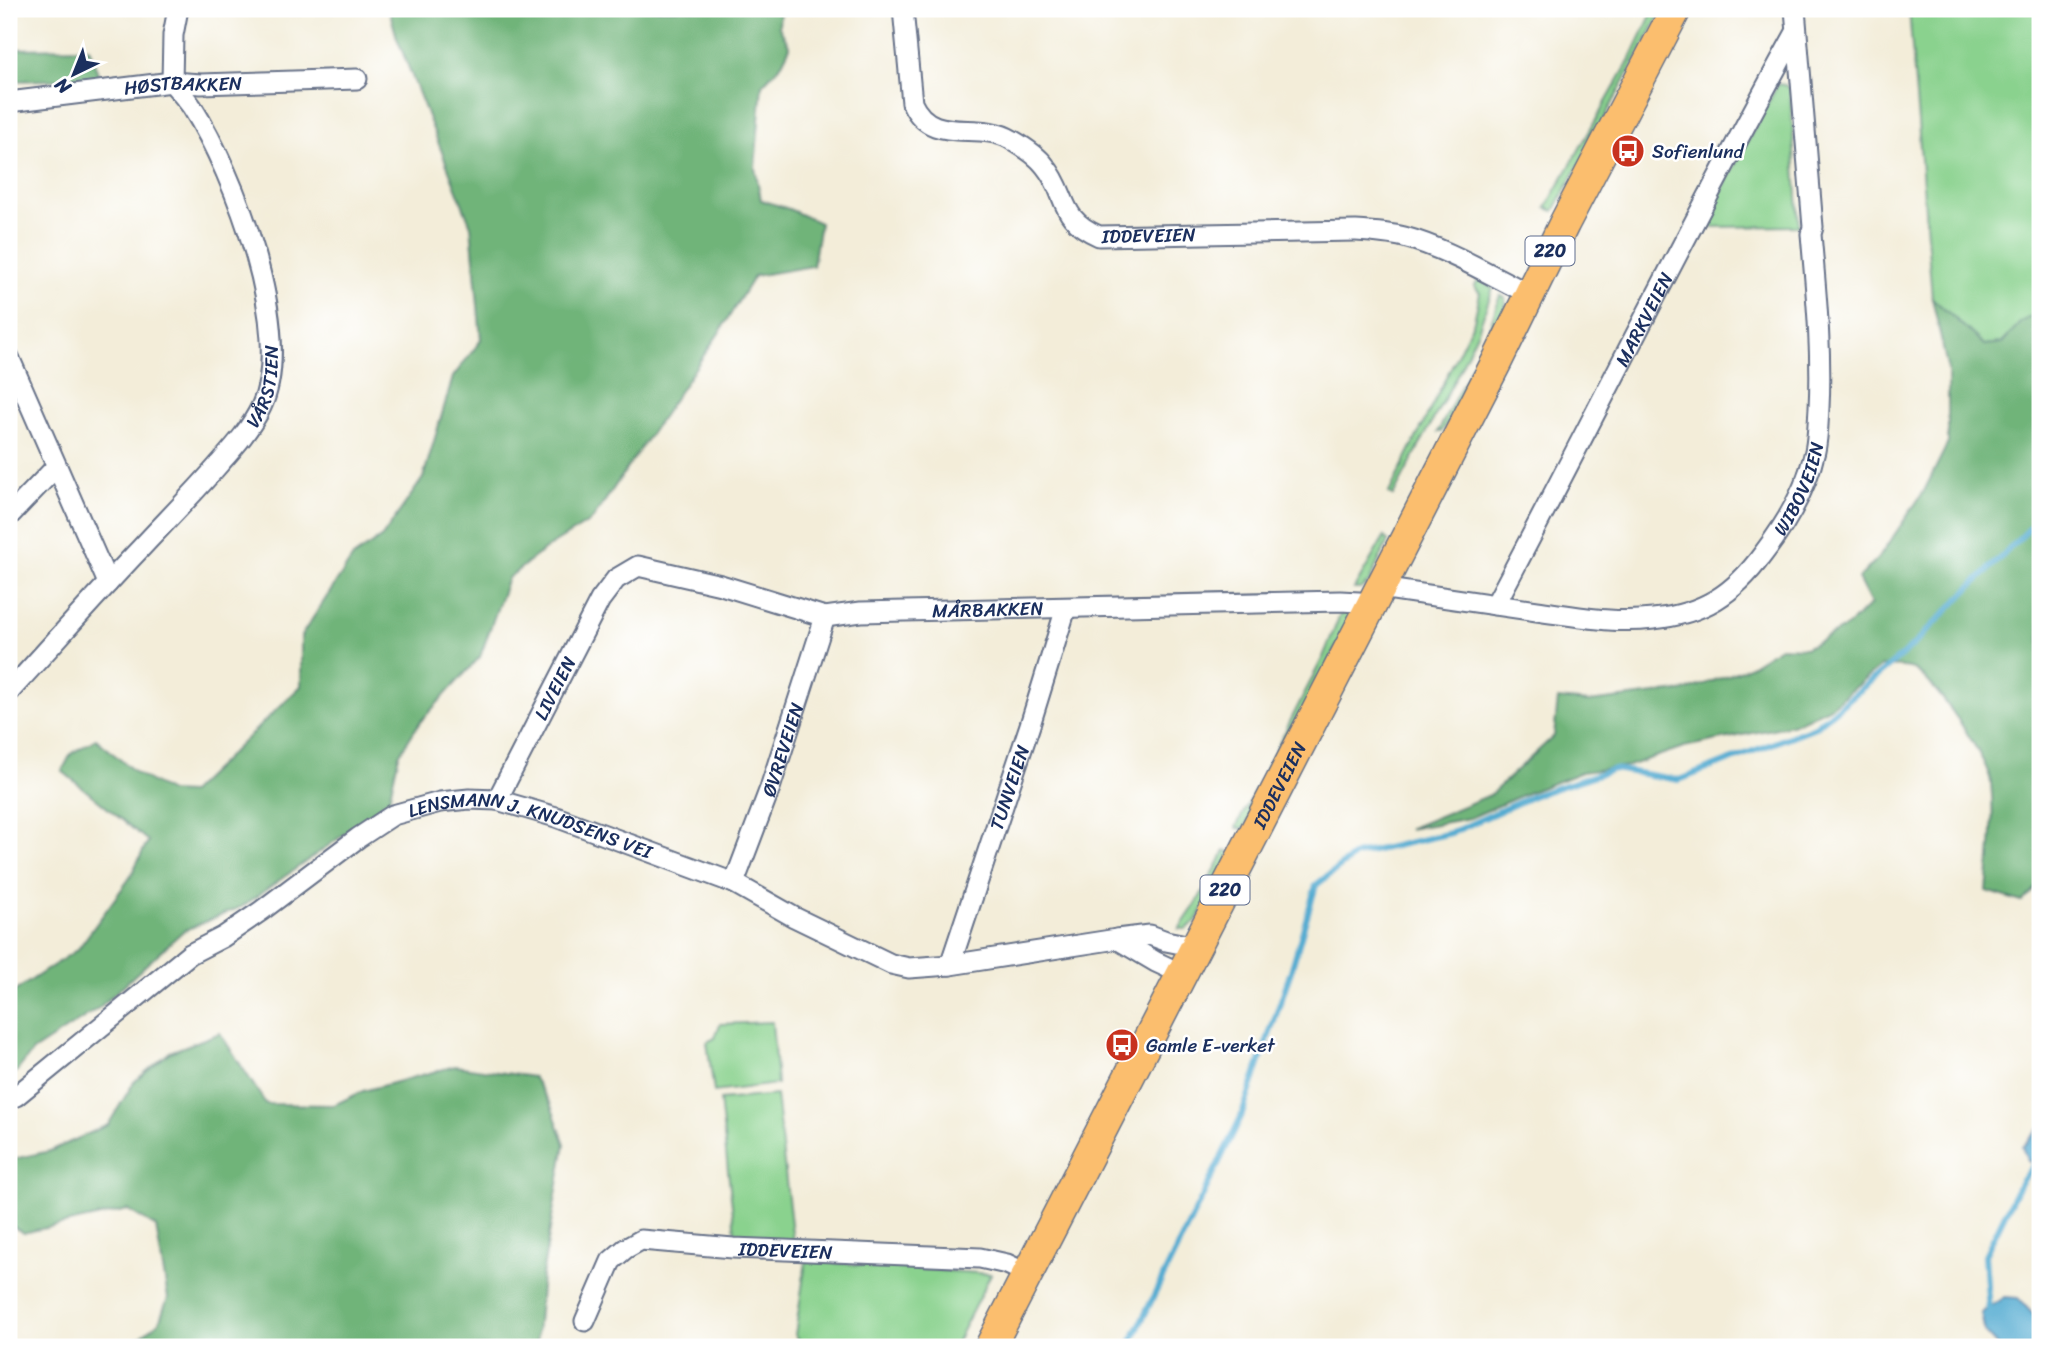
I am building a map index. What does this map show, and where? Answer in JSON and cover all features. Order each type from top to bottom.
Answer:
[{"type":"main road","name":"IDDEVEIEN","points":[[990,1347],[1676,9]]},
{"type":"street","points":[[172,82],[173,35],[178,9]]},
{"type":"street","name":"IDDEVEIEN","points":[[903,9],[912,103],[917,114],[928,124],[943,129],[984,131],[1008,137],[1028,150],[1046,167],[1070,217],[1083,229],[1099,236],[1381,233],[1405,237],[1440,250],[1529,294]]},
{"type":"street","name":"WIBOVEIEN","points":[[1375,597],[1495,605],[1584,617],[1653,620],[1703,608],[1735,587],[1749,574],[1773,542],[1792,509],[1811,466],[1815,449],[1821,372],[1811,234],[1813,227],[1795,9]]},
{"type":"street","name":"MARKVEIEN","points":[[1495,605],[1740,133],[1795,34]]},
{"type":"street","name":"HØSTBAKKEN","points":[[9,102],[172,82],[201,84],[357,79]]},
{"type":"street","name":"VÅRSTIEN","points":[[9,692],[233,449],[261,408],[271,377],[272,349],[268,306],[256,256],[214,147],[191,106],[172,82]]},
{"type":"street","points":[[9,358],[108,583]]},
{"type":"street","points":[[9,516],[56,467]]},
{"type":"street","name":"MÅRBAKKEN","points":[[616,579],[638,566],[720,585],[825,617],[861,612],[1359,602],[1375,597]]},
{"type":"street","name":"LIVEIEN","points":[[497,800],[600,600],[616,579]]},
{"type":"street","name":"TUNVEIEN","points":[[950,965],[1066,608]]},
{"type":"street","name":"ØVREVEIEN","points":[[734,883],[770,788],[825,617]]},
{"type":"street","name":"LENSMANN J. KNUDSENS VEI","points":[[9,1099],[190,954],[223,937],[261,911],[358,838],[393,815],[440,802],[497,800],[593,830],[734,883],[794,917],[891,964],[909,968],[950,965],[1150,934],[1166,941],[1196,947]]},
{"type":"street","points":[[1118,939],[1181,974]]},
{"type":"street","name":"IDDEVEIEN","points":[[585,1321],[611,1261],[641,1240],[733,1248],[980,1258],[1007,1264],[1028,1274]]},
{"type":"green space","points":[[389,9],[780,9],[779,27],[790,47],[781,65],[762,85],[755,168],[761,200],[820,223],[813,266],[754,276],[721,330],[592,520],[548,547],[508,578],[480,657],[420,722],[399,755],[389,799],[243,906],[183,931],[100,1007],[33,1051],[9,1081],[9,995],[78,949],[129,879],[148,841],[62,771],[71,754],[96,739],[136,773],[170,792],[190,793],[301,686],[301,636],[353,557],[382,537],[423,478],[453,377],[481,340],[471,226],[397,38]]},
{"type":"green space","points":[[1654,9],[1663,9],[1554,211],[1546,208],[1631,58]]},
{"type":"green space","points":[[1909,9],[2040,9],[2040,322],[2033,315],[2020,323],[2002,343],[1984,345],[1932,298]]},
{"type":"green space","points":[[89,48],[100,79],[9,81],[9,49]]},
{"type":"green space","points":[[1778,84],[1785,85],[1790,90],[1799,226],[1705,227],[1703,225]]},
{"type":"green space","points":[[1479,280],[1493,288],[1478,331],[1393,496],[1389,493],[1474,321],[1480,293],[1474,286]]},
{"type":"green space","points":[[1500,295],[1505,298],[1506,309],[1502,323],[1460,407],[1441,432],[1438,432],[1487,335]]},
{"type":"green space","points":[[1932,298],[1984,345],[2002,343],[2020,323],[2034,315],[2040,322],[2040,883],[2022,902],[1987,891],[1992,837],[1992,797],[1988,772],[1981,757],[1959,721],[1933,687],[1922,675],[1906,667],[1881,666],[1829,708],[1792,725],[1684,747],[1628,766],[1582,772],[1470,818],[1408,829],[1490,795],[1554,736],[1558,699],[1589,702],[1688,690],[1745,669],[1780,647],[1805,648],[1845,628],[1871,604],[1858,579],[1880,556],[1924,491],[1948,443],[1948,371]]},
{"type":"green space","points":[[1384,537],[1388,541],[1369,582],[1360,589],[1354,589]]},
{"type":"green space","points":[[1342,610],[1349,611],[1350,620],[1244,829],[1237,828],[1323,657]]},
{"type":"green space","points":[[1225,851],[1231,856],[1196,921],[1186,929],[1179,929],[1196,904]]},
{"type":"green space","points":[[772,1022],[777,1084],[714,1092],[707,1042],[715,1038],[720,1024]]},
{"type":"green space","points":[[220,1033],[266,1104],[334,1105],[363,1091],[455,1066],[533,1077],[550,1103],[565,1144],[542,1275],[536,1347],[118,1347],[140,1337],[159,1322],[168,1298],[156,1227],[128,1210],[23,1233],[9,1224],[9,1160],[50,1151],[108,1125],[134,1082],[170,1052]]},
{"type":"green space","points":[[776,1095],[793,1241],[736,1241],[720,1100]]},
{"type":"green space","points":[[806,1261],[991,1274],[954,1347],[805,1347],[795,1335]]},
{"type":"water","points":[[2040,1128],[2040,1159],[2028,1162],[2022,1147]]},
{"type":"water","points":[[2004,1297],[2018,1298],[2040,1322],[2040,1339],[2034,1347],[1998,1347],[1985,1333],[1981,1313]]},
{"type":"waterway","points":[[1129,1347],[1241,1117],[1291,971],[1316,885],[1355,855],[1451,833],[1535,795],[1614,769],[1679,780],[1815,727],[1905,653],[2040,518]]},
{"type":"waterway","points":[[1989,1313],[1985,1255],[2020,1183],[2040,1156]]},
{"type":"place","name":"Sofienlund","points":[[1628,151]]},
{"type":"place","name":"Gamle E-verket","points":[[1122,1045]]}]
